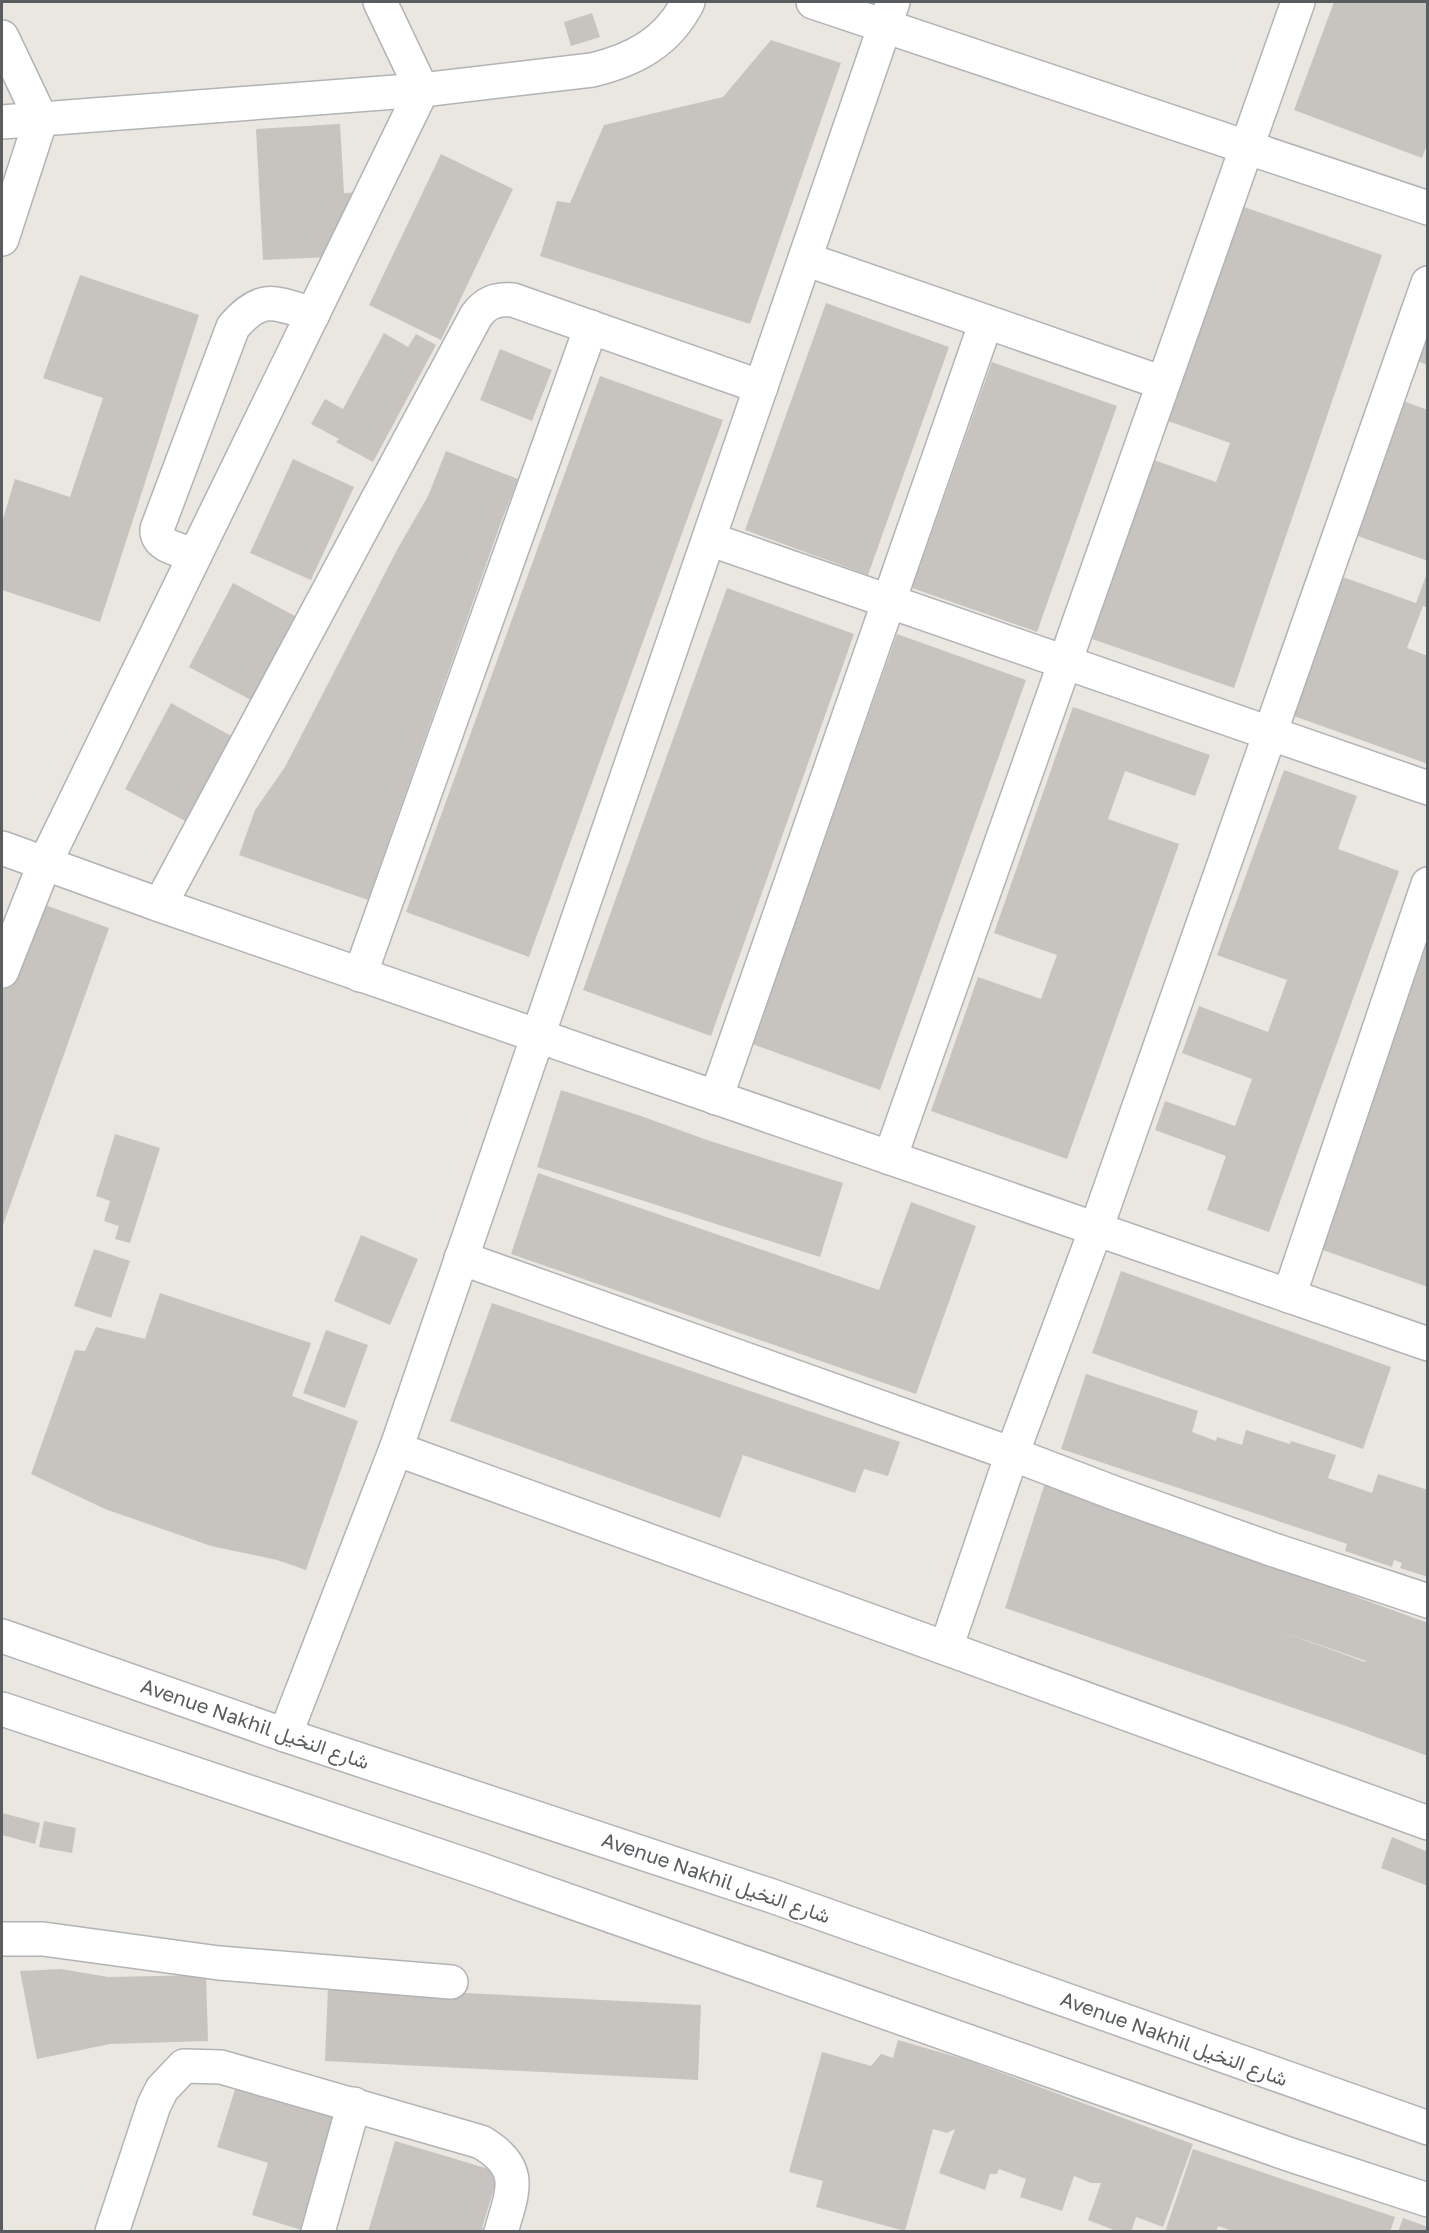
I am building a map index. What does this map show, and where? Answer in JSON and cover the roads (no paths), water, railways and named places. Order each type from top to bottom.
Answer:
[{"type":"street","points":[[380,2],[422,90]]},
{"type":"street","points":[[2,122],[422,90],[592,70],[619,64],[643,51],[665,34],[688,2]]},
{"type":"street","points":[[813,2],[889,13],[1246,147],[1428,208]]},
{"type":"street","points":[[890,1158],[1298,2]]},
{"type":"street","points":[[285,1735],[396,1449],[889,13]]},
{"type":"street","points":[[2,37],[41,119],[2,239]]},
{"type":"street","points":[[2,970],[44,865],[422,90]]},
{"type":"street","points":[[805,258],[1163,383]]},
{"type":"street","points":[[946,1648],[1012,1454],[1096,1229],[1428,283]]},
{"type":"street","points":[[160,905],[482,308],[501,299],[513,300],[761,387]]},
{"type":"street","points":[[195,555],[161,541],[157,529],[233,327],[246,312],[267,303],[277,303],[313,314]]},
{"type":"street","points":[[716,1098],[986,322]]},
{"type":"street","points":[[360,975],[591,327]]},
{"type":"street","points":[[709,538],[1428,788]]},
{"type":"street","points":[[2,848],[44,865],[360,975],[1428,1344]]},
{"type":"street","points":[[1289,1296],[1428,884]]},
{"type":"street","points":[[461,1258],[1012,1454],[1271,1549],[1428,1601]]},
{"type":"street","points":[[396,1449],[1428,1823]]},
{"type":"street","name":"Avenue Nakhil شارع النخيل","points":[[2,1636],[285,1735],[772,1896],[1428,2128]]},
{"type":"street","points":[[2,1709],[478,1869],[1288,2154],[1428,2200]]},
{"type":"street","points":[[2,1939],[43,1939],[219,1963],[451,1982]]},
{"type":"street","points":[[112,2232],[154,2105],[166,2083],[184,2066],[221,2067],[481,2142],[495,2150],[509,2165],[513,2180],[512,2197],[501,2232]]},
{"type":"street","points":[[318,2232],[354,2104]]}]
